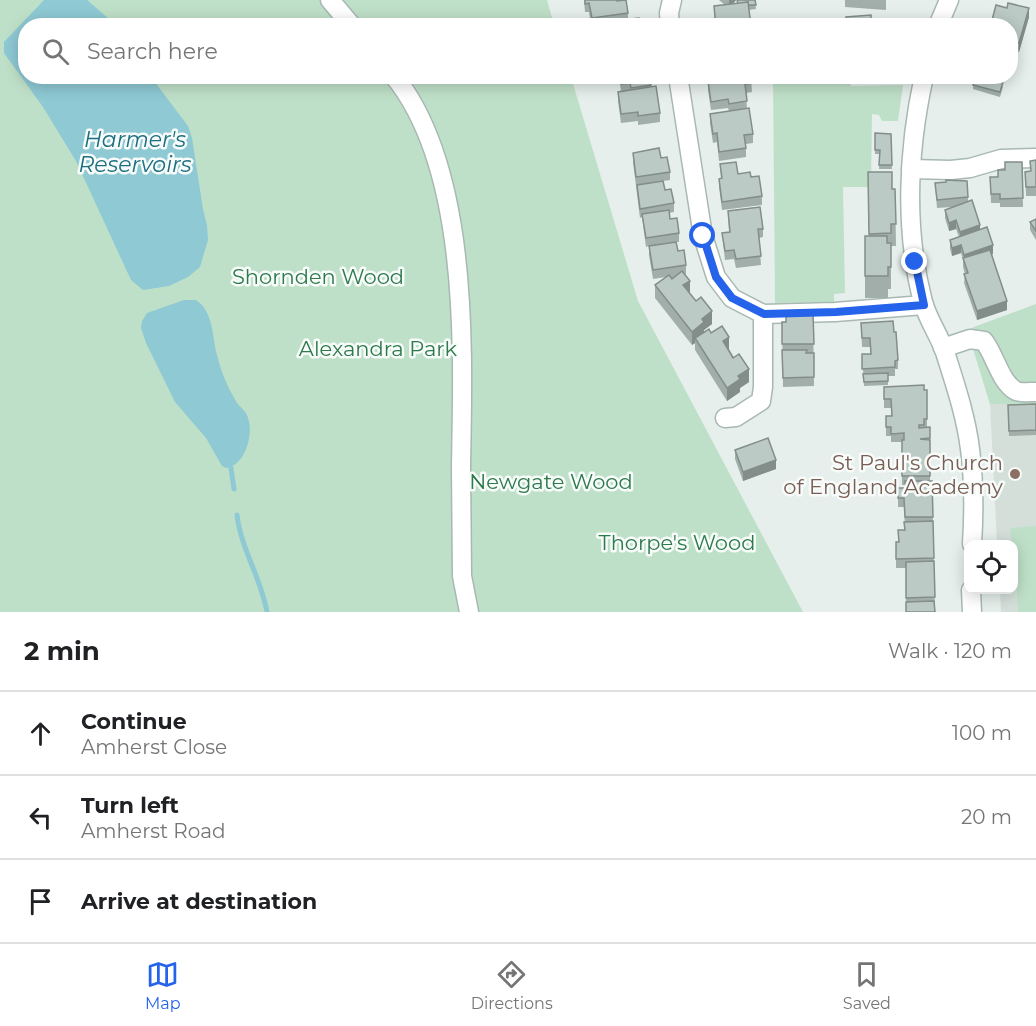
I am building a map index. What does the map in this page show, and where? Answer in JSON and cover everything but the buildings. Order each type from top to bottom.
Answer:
[{"type":"street","points":[[330,0],[345,18]]},
{"type":"street","points":[[941,18],[949,0]]},
{"type":"street","points":[[401,84],[408,93],[431,142],[446,196],[455,252],[463,348],[462,576],[469,612]]},
{"type":"street","points":[[679,84],[703,236],[716,277],[732,298],[764,314],[836,312],[924,305]]},
{"type":"street","points":[[922,84],[906,175],[915,262],[924,305],[943,348],[959,395],[970,451],[972,540]]},
{"type":"street","points":[[906,175],[969,168],[1001,159],[1036,158]]},
{"type":"street","points":[[725,418],[736,417],[761,401],[764,314]]},
{"type":"street","points":[[943,348],[970,339],[984,341],[1008,383],[1018,392],[1036,392]]},
{"type":"street","points":[[971,594],[972,612]]},
{"type":"shaded area","name":"St Paul's Church of England Academy","points":[[1036,304],[1036,612],[1001,612],[1000,594],[1018,594],[1018,540],[997,540],[990,404],[968,332],[974,327]]},
{"type":"green space","name":"Alexandra Park","points":[[0,0],[547,0],[552,18],[18,18],[18,84],[573,84],[638,301],[803,612],[0,612]]},
{"type":"green space","points":[[773,84],[903,85],[898,121],[882,121],[879,115],[872,114],[871,187],[843,187],[845,293],[834,294],[834,302],[775,303]]},
{"type":"green space","points":[[1036,304],[1036,404],[990,404],[968,332],[974,327]]},
{"type":"green space","points":[[1036,526],[1036,612],[1018,612],[1018,540],[1012,540],[1010,528]]},
{"type":"water","name":"Harmer's Reservoirs","points":[[44,0],[87,0],[108,18],[27,18]]},
{"type":"water","name":"Harmer's Reservoirs","points":[[18,27],[18,72],[4,53],[4,42]]},
{"type":"water","name":"Harmer's Reservoirs","points":[[26,84],[156,84],[188,126],[192,138],[208,240],[200,267],[188,277],[169,286],[143,290],[131,280],[76,161]]},
{"type":"water","points":[[184,300],[196,300],[206,311],[223,374],[250,425],[249,440],[243,456],[233,466],[226,468],[222,466],[206,438],[175,402],[141,328],[147,313]]},
{"type":"waterway","points":[[231,468],[234,489]]},
{"type":"waterway","points":[[237,515],[239,528],[267,612]]},
{"type":"place","name":"St Paul's Church of England Academy","points":[[1015,474]]},
{"type":"route","points":[[703,236],[716,277],[732,298],[764,314],[836,312],[924,305],[915,262]]},
{"type":"park label","name":"Shornden Wood","points":[[318,276]]},
{"type":"park label","name":"Newgate Wood","points":[[551,481]]},
{"type":"park label","name":"Thorpe's Wood","points":[[677,542]]}]
